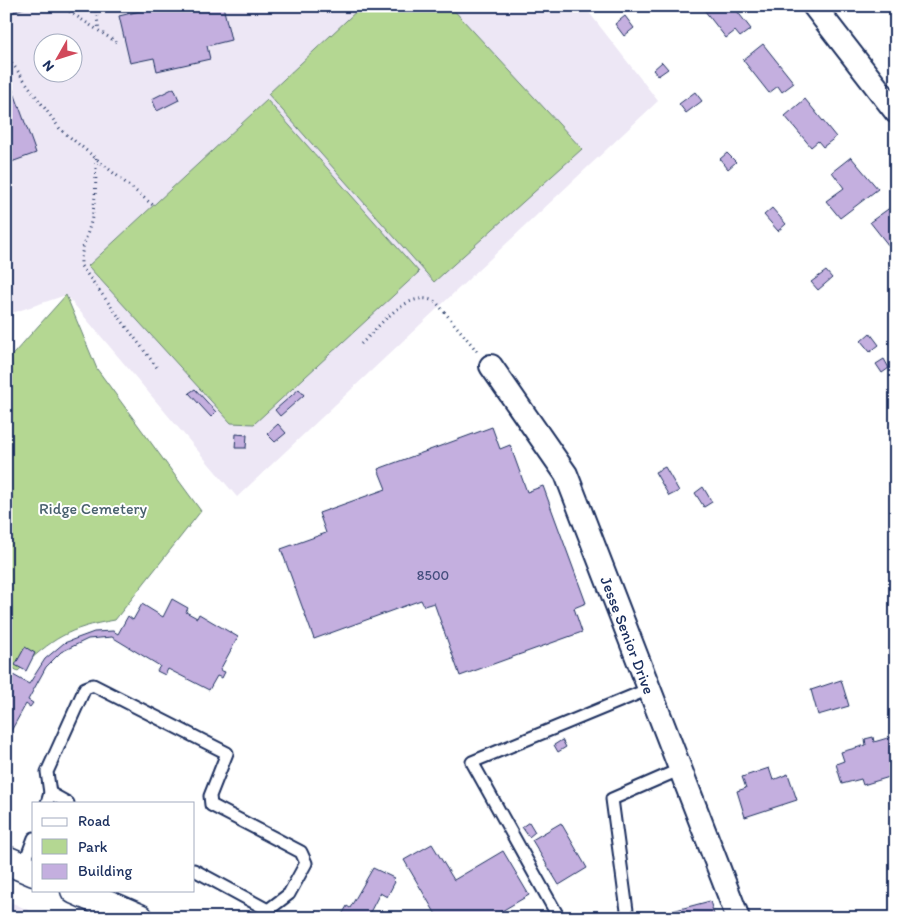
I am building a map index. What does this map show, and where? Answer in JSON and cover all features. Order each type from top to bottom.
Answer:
[{"type":"main road","points":[[80,892],[139,918]]},
{"type":"street","points":[[814,6],[896,112]]},
{"type":"street","name":"Jesse Senior Drive","points":[[491,366],[566,474],[738,918]]},
{"type":"lane","points":[[64,802],[48,798],[47,772],[85,688],[93,684],[227,754],[210,796],[211,805],[301,852],[306,863],[289,894],[266,914],[195,871]]},
{"type":"lane","points":[[559,918],[472,762],[649,689]]},
{"type":"lane","points":[[628,918],[612,799],[681,769]]},
{"type":"lane","points":[[21,867],[32,842]]},
{"type":"path","points":[[61,6],[116,42]]},
{"type":"path","points":[[95,6],[99,31]]},
{"type":"path","points":[[6,55],[60,129],[154,206]]},
{"type":"path","points":[[96,158],[96,192],[92,219],[84,242],[81,266],[158,369]]},
{"type":"path","points":[[361,344],[402,306],[419,298],[428,298],[436,302],[491,366]]},
{"type":"shaded area","points":[[6,6],[584,6],[658,101],[237,497],[66,295],[6,315]]},
{"type":"shaded area","points":[[6,900],[46,918],[6,918]]},
{"type":"green space","points":[[362,6],[450,6],[582,149],[434,282],[268,94]]},
{"type":"green space","points":[[267,100],[419,272],[254,424],[231,423],[88,266]]},
{"type":"green space","name":"Ridge Cemetery","points":[[66,295],[97,369],[201,511],[115,620],[85,627],[62,636],[41,650],[18,671],[6,664],[6,362]]},
{"type":"building","points":[[6,6],[29,6],[6,15]]},
{"type":"building","points":[[161,6],[223,6],[231,40],[207,46],[210,59],[157,71],[154,58],[130,63],[119,16]]},
{"type":"building","points":[[701,6],[733,6],[751,29],[740,37],[735,31],[726,38]]},
{"type":"building","points":[[625,16],[634,28],[624,36],[615,24]]},
{"type":"building","points":[[763,44],[794,83],[782,92],[778,86],[769,93],[743,60]]},
{"type":"building","points":[[662,62],[668,69],[658,76],[653,70]]},
{"type":"building","points":[[12,87],[36,153],[6,164],[6,89]]},
{"type":"building","points":[[174,88],[179,100],[157,111],[152,99]]},
{"type":"building","points":[[695,92],[702,101],[686,113],[679,104]]},
{"type":"building","points":[[805,99],[836,137],[823,147],[818,141],[811,147],[785,116]]},
{"type":"building","points":[[727,153],[736,162],[728,169],[720,159]]},
{"type":"building","points":[[851,157],[878,189],[840,218],[826,201],[844,188],[832,172]]},
{"type":"building","points":[[891,207],[896,214],[896,255],[870,222]]},
{"type":"building","points":[[772,208],[786,224],[778,231],[764,215]]},
{"type":"building","points":[[826,271],[832,278],[818,290],[811,282]]},
{"type":"building","points":[[870,333],[879,345],[870,352],[861,341]]},
{"type":"building","points":[[884,359],[889,368],[882,373],[876,364]]},
{"type":"building","points":[[195,389],[216,412],[211,417],[189,393]]},
{"type":"building","points":[[299,389],[304,395],[280,416],[275,410]]},
{"type":"building","points":[[278,424],[286,433],[275,442],[267,434]]},
{"type":"building","points":[[492,427],[500,449],[510,445],[527,492],[543,486],[586,603],[574,608],[582,632],[460,676],[434,603],[424,606],[421,600],[314,639],[281,549],[326,533],[319,513],[386,489],[378,469]]},
{"type":"building","points":[[236,434],[247,435],[246,448],[235,448]]},
{"type":"building","points":[[665,467],[679,491],[669,496],[655,472]]},
{"type":"building","points":[[703,487],[712,502],[704,507],[695,493]]},
{"type":"building","points":[[172,599],[188,608],[186,612],[197,618],[199,614],[238,637],[220,670],[225,672],[222,678],[217,676],[209,690],[168,669],[165,675],[157,671],[160,666],[112,637],[88,639],[61,652],[46,667],[28,700],[33,703],[30,707],[26,704],[6,740],[6,671],[29,684],[45,659],[64,643],[94,632],[113,631],[118,634],[128,616],[133,620],[142,604],[163,617]]},
{"type":"building","points":[[25,647],[35,653],[26,671],[15,665]]},
{"type":"building","points":[[841,680],[849,706],[818,715],[811,690]]},
{"type":"building","points":[[873,737],[874,742],[891,737],[896,753],[896,775],[863,785],[861,779],[842,784],[836,764],[844,761],[841,752],[866,745],[865,739]]},
{"type":"building","points":[[562,740],[566,747],[558,752],[554,745]]},
{"type":"building","points":[[769,768],[773,780],[788,774],[797,800],[745,817],[737,791],[746,788],[742,777]]},
{"type":"building","points":[[529,822],[535,832],[529,837],[522,827]]},
{"type":"building","points":[[561,823],[587,868],[559,885],[532,840]]},
{"type":"building","points":[[432,844],[454,880],[503,851],[529,895],[490,918],[438,918],[404,860]]},
{"type":"building","points":[[373,868],[394,878],[395,882],[387,897],[380,893],[367,918],[340,918],[347,906],[350,908]]},
{"type":"building","points":[[710,901],[715,918],[662,918],[661,914]]}]
